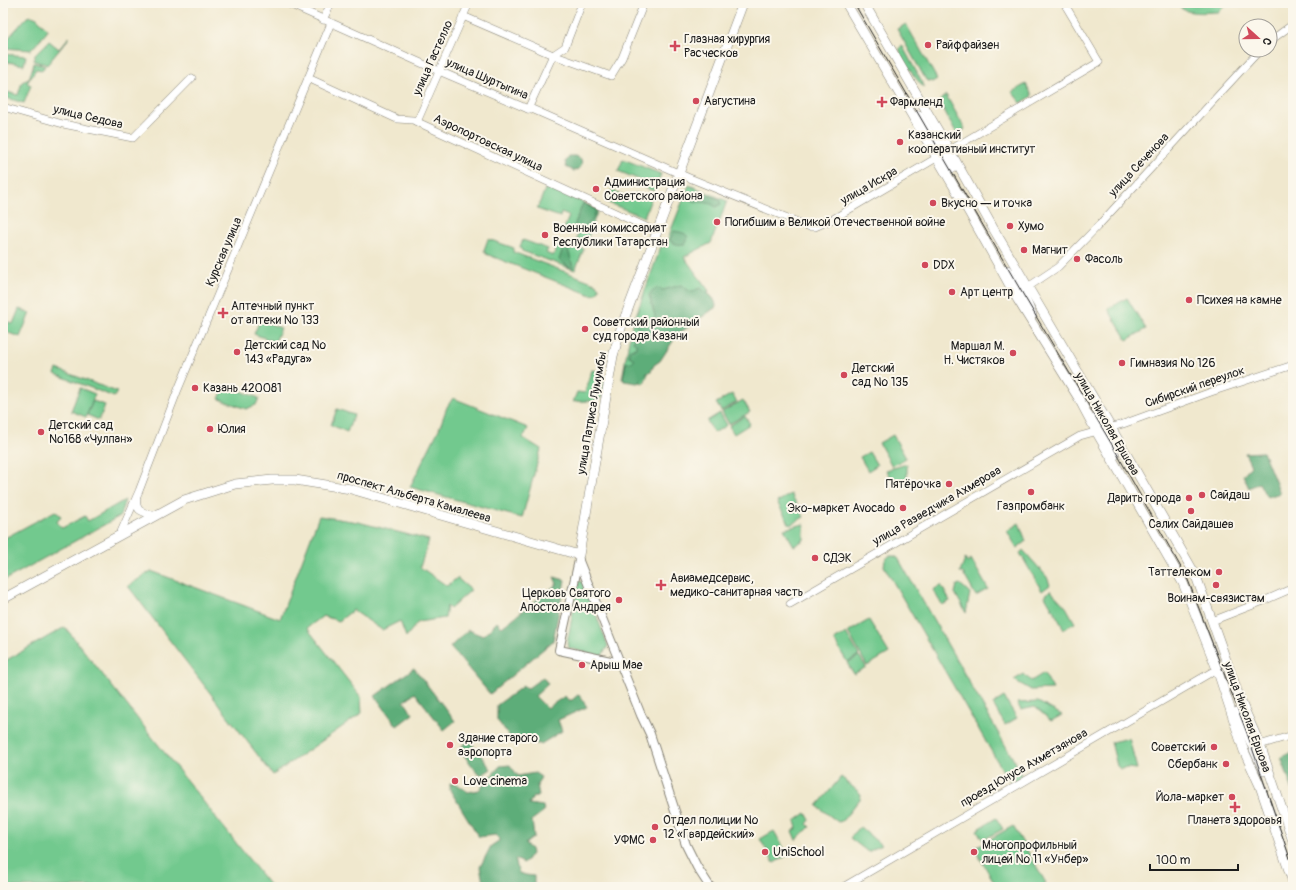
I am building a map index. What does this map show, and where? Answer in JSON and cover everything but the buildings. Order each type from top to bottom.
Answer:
[{"type":"main road","name":"улица Патриса Лумумбы","points":[[579,558],[613,356],[622,325],[743,3]]},
{"type":"main road","name":"улица Николая Ершова","points":[[846,3],[881,62],[992,228],[1070,359]]},
{"type":"main road","name":"улица Николая Ершова","points":[[864,3],[924,107],[970,214],[1024,296],[1045,343],[1078,397],[1140,480],[1196,576],[1241,702],[1253,748],[1260,786],[1293,882]]},
{"type":"main road","points":[[992,228],[1026,295],[1070,359],[1103,429]]},
{"type":"main road","name":"улица Николая Ершова","points":[[1103,429],[1121,473],[1183,582],[1217,669],[1293,841]]},
{"type":"main road","name":"проспект Альберта Камалеева","points":[[3,599],[153,515],[184,500],[235,484],[272,480],[295,480],[351,489],[579,558]]},
{"type":"main road","points":[[1253,748],[1293,846]]},
{"type":"street","name":"улица Шуртыгина","points":[[287,3],[439,71],[528,109],[532,109],[680,174]]},
{"type":"street","points":[[323,20],[331,3]]},
{"type":"street","name":"улица Гастелло","points":[[417,122],[469,3]]},
{"type":"street","points":[[528,109],[553,54],[565,47],[582,3]]},
{"type":"street","points":[[463,16],[553,54],[611,76],[622,58],[644,3]]},
{"type":"street","name":"улица Искра","points":[[680,174],[810,227],[815,227],[834,219],[1099,62],[1064,3]]},
{"type":"street","name":"Курская улица","points":[[120,534],[139,491],[177,392],[331,23]]},
{"type":"street","points":[[1278,35],[1289,27],[1293,29]]},
{"type":"street","name":"улица Сеченова","points":[[1028,287],[1058,267],[1097,227],[1253,58]]},
{"type":"street","name":"улица Седова","points":[[3,108],[64,124],[133,138],[192,78]]},
{"type":"street","name":"Аэропортовская улица","points":[[308,78],[397,119],[417,122],[657,232]]},
{"type":"street","name":"Сибирский переулок","points":[[1103,429],[1293,365]]},
{"type":"street","name":"улица Разведчика Ахмерова","points":[[790,604],[1072,440],[1084,434],[1103,429]]},
{"type":"street","name":"Курская улица","points":[[139,491],[136,502],[137,508],[153,515]]},
{"type":"street","points":[[579,558],[612,646],[650,734],[686,845],[697,867],[710,887]]},
{"type":"street","name":"улица Патриса Лумумбы","points":[[579,558],[559,650],[620,663]]},
{"type":"street","points":[[1212,621],[1293,588]]},
{"type":"street","points":[[600,659],[607,655],[612,646]]},
{"type":"street","name":"проезд Юнуса Ахметзянова","points":[[843,887],[1217,669]]},
{"type":"street","points":[[1253,748],[1293,735]]},
{"type":"green space","points":[[1177,3],[1227,3],[1219,12],[1202,13],[1184,10]]},
{"type":"green space","points":[[32,16],[37,18],[47,29],[47,32],[31,50],[3,48],[3,44],[27,17]]},
{"type":"green space","points":[[906,24],[937,79],[932,82],[926,80],[897,29]]},
{"type":"green space","points":[[69,37],[47,65],[34,61],[35,55],[49,41],[59,49]]},
{"type":"green space","points":[[902,45],[924,86],[923,87],[901,55],[900,48]]},
{"type":"green space","points":[[3,54],[26,56],[24,65],[3,61]]},
{"type":"green space","points":[[34,63],[45,66],[42,70],[36,69],[27,83],[31,85],[24,103],[3,97],[3,91],[18,95],[22,82],[29,79]]},
{"type":"green space","points":[[1026,84],[1032,95],[1021,103],[1012,92]]},
{"type":"green space","points":[[946,95],[965,129],[957,134],[940,103],[941,99]]},
{"type":"green space","points":[[568,156],[575,156],[581,159],[582,163],[579,168],[574,171],[566,167],[565,161]]},
{"type":"green space","points":[[623,159],[661,174],[654,191],[638,185],[640,180],[618,171]]},
{"type":"green space","points":[[550,185],[598,210],[586,242],[577,239],[578,234],[564,229],[569,216],[561,213],[560,217],[537,209],[546,187]]},
{"type":"green space","points":[[689,185],[727,201],[711,243],[684,257],[709,291],[661,343],[644,383],[622,379],[631,329],[661,246],[666,246]]},
{"type":"green space","points":[[611,190],[633,199],[635,193],[651,199],[644,217],[606,202]]},
{"type":"green space","points":[[698,193],[720,199],[721,204],[716,207],[709,203],[695,201],[688,198],[689,196]]},
{"type":"green space","points":[[583,203],[596,210],[592,221],[575,231],[574,226]]},
{"type":"green space","points":[[674,231],[686,234],[688,238],[685,245],[671,242],[670,239]]},
{"type":"green space","points":[[488,239],[514,248],[513,252],[595,283],[599,287],[599,290],[596,294],[591,295],[486,254],[484,250]]},
{"type":"green space","points":[[523,240],[548,249],[546,253],[553,256],[558,244],[572,250],[574,246],[584,249],[575,270],[522,251],[520,246]]},
{"type":"green space","points":[[563,248],[568,249],[573,267],[572,269],[559,260]]},
{"type":"green space","points":[[681,285],[692,292],[700,288],[713,298],[716,307],[677,335],[660,361],[654,365],[651,371],[646,374],[640,382],[624,381],[623,377],[626,363],[632,362],[634,359],[629,356],[629,351],[630,349],[637,348],[637,345],[633,342],[634,336],[641,333],[641,330],[636,326],[636,323],[646,322],[654,319],[655,316],[649,295],[657,288],[663,290]]},
{"type":"green space","points":[[1127,298],[1146,329],[1127,340],[1108,309]]},
{"type":"green space","points":[[19,309],[30,313],[20,337],[3,331],[3,320],[13,324]]},
{"type":"green space","points":[[260,320],[281,328],[275,342],[254,334]]},
{"type":"green space","points":[[57,369],[117,392],[114,397],[55,374]]},
{"type":"green space","points":[[592,370],[601,373],[603,376],[604,384],[601,398],[598,400],[573,402],[577,392],[585,393]]},
{"type":"green space","points":[[225,385],[259,398],[256,405],[246,409],[219,399]]},
{"type":"green space","points":[[80,388],[95,394],[86,417],[71,411]]},
{"type":"green space","points":[[732,394],[737,402],[721,411],[716,403]]},
{"type":"green space","points":[[453,398],[528,428],[523,438],[541,449],[522,518],[410,487],[439,429],[447,407]]},
{"type":"green space","points":[[743,400],[750,412],[729,424],[722,412]]},
{"type":"green space","points":[[93,401],[105,405],[99,420],[87,415]]},
{"type":"green space","points":[[337,409],[354,415],[347,432],[331,425]]},
{"type":"green space","points":[[720,413],[727,425],[714,433],[707,421]]},
{"type":"green space","points":[[745,416],[750,424],[734,434],[729,426]]},
{"type":"green space","points":[[893,435],[906,458],[892,466],[879,443]]},
{"type":"green space","points":[[869,452],[877,465],[868,471],[860,457]]},
{"type":"green space","points":[[1263,452],[1280,493],[1268,497],[1259,483],[1249,488],[1243,475],[1251,466],[1245,453]]},
{"type":"green space","points":[[907,464],[907,480],[896,486],[886,470]]},
{"type":"green space","points":[[791,494],[804,517],[790,525],[777,502]]},
{"type":"green space","points":[[125,500],[120,516],[3,581],[3,539],[55,511],[61,516],[57,522],[62,528],[85,516],[88,521]]},
{"type":"green space","points":[[319,516],[358,522],[429,540],[420,567],[447,586],[457,578],[471,590],[450,609],[447,606],[445,618],[418,622],[406,637],[400,621],[382,630],[353,610],[339,621],[323,616],[307,628],[361,697],[362,713],[273,775],[128,586],[151,571],[280,619]]},
{"type":"green space","points":[[1019,523],[1026,541],[1017,548],[1007,531]]},
{"type":"green space","points":[[804,524],[804,540],[794,546],[784,529]]},
{"type":"green space","points":[[1023,550],[1047,577],[1050,585],[1042,591],[1020,553]]},
{"type":"green space","points":[[889,556],[898,558],[1020,771],[1021,776],[1017,781],[1011,781],[1007,778],[884,566],[885,560]]},
{"type":"green space","points":[[965,558],[967,562],[971,559],[988,589],[976,596],[963,573],[960,573]]},
{"type":"green space","points":[[554,577],[565,580],[553,641],[490,694],[450,647],[468,630],[483,636],[497,622],[502,627],[557,584]]},
{"type":"green space","points":[[579,581],[584,583],[608,646],[601,657],[569,648],[567,643]]},
{"type":"green space","points":[[960,584],[970,593],[966,613],[955,593],[957,585]]},
{"type":"green space","points":[[941,585],[950,601],[942,605],[933,590]]},
{"type":"green space","points":[[1050,590],[1066,607],[1075,623],[1064,629],[1045,596]]},
{"type":"green space","points":[[869,620],[889,653],[867,666],[848,632]]},
{"type":"green space","points":[[65,627],[271,887],[3,887],[3,662]]},
{"type":"green space","points":[[846,633],[859,655],[847,662],[834,640]]},
{"type":"green space","points":[[859,656],[866,667],[854,674],[847,663]]},
{"type":"green space","points":[[414,668],[455,721],[444,730],[415,693],[404,701],[413,714],[397,726],[375,696]]},
{"type":"green space","points":[[1044,673],[1053,689],[1031,690],[1014,680],[1024,674],[1031,681]]},
{"type":"green space","points":[[543,677],[548,684],[535,696],[547,708],[565,696],[568,700],[572,700],[579,694],[587,707],[558,720],[562,731],[541,744],[514,742],[497,720],[497,705],[523,686],[528,688]]},
{"type":"green space","points":[[1004,697],[1017,718],[1005,725],[993,704]]},
{"type":"green space","points":[[1038,702],[1062,715],[1051,721],[1035,707],[1021,710],[1017,703]]},
{"type":"green space","points":[[1129,738],[1137,769],[1120,769],[1117,766],[1111,742]]},
{"type":"green space","points":[[469,740],[491,769],[482,775],[477,772],[459,749]]},
{"type":"green space","points":[[1293,752],[1293,791],[1281,757]]},
{"type":"green space","points":[[510,765],[518,776],[535,773],[541,777],[537,785],[539,795],[533,797],[529,804],[543,806],[544,811],[532,820],[534,837],[525,844],[531,849],[532,854],[524,863],[515,859],[519,873],[534,876],[534,887],[484,887],[480,867],[491,846],[500,840],[496,835],[479,837],[450,790],[450,784],[457,784],[468,792],[479,790],[500,766]]},
{"type":"green space","points":[[841,777],[861,795],[860,799],[842,821],[838,822],[817,806]]},
{"type":"green space","points":[[806,813],[810,820],[807,824],[810,827],[796,840],[792,831],[797,828],[795,821]]},
{"type":"green space","points":[[996,818],[1003,829],[983,840],[977,830]]},
{"type":"green space","points":[[1013,826],[1046,883],[1039,887],[997,887],[974,848]]},
{"type":"green space","points":[[860,827],[881,845],[868,852],[850,838]]},
{"type":"green space","points":[[774,831],[788,855],[774,863],[760,839]]},
{"type":"tram line","points":[[854,3],[1111,443],[1188,580],[1247,733],[1293,867]]},
{"type":"place","name":"Райффайзен","points":[[928,45]]},
{"type":"place","name":"Глазная хирургия Расческов","points":[[675,46]]},
{"type":"place","name":"Августина","points":[[696,101]]},
{"type":"place","name":"Фармленд","points":[[882,102]]},
{"type":"place","name":"Казанский кооперативный институт","points":[[900,142]]},
{"type":"place","name":"Администрация Советского района","points":[[596,189]]},
{"type":"place","name":"Вкусно — и точка","points":[[933,203]]},
{"type":"place","name":"Погибшим в Великой Отечественной войне","points":[[717,222]]},
{"type":"place","name":"Хумо","points":[[1010,226]]},
{"type":"place","name":"Военный комиссариат Республики Татарстан","points":[[545,235]]},
{"type":"place","name":"Магнит","points":[[1024,250]]},
{"type":"place","name":"Фасоль","points":[[1077,259]]},
{"type":"place","name":"DDX","points":[[925,265]]},
{"type":"place","name":"Арт центр","points":[[952,292]]},
{"type":"place","name":"Психея на камне","points":[[1189,300]]},
{"type":"place","name":"Аптечный пункт от аптеки № 133","points":[[223,313]]},
{"type":"place","name":"Советский районный суд города Казани","points":[[585,329]]},
{"type":"place","name":"Детский сад № 143 «Радуга»","points":[[237,352]]},
{"type":"place","name":"Маршал М. Н. Чистяков","points":[[1013,353]]},
{"type":"place","name":"Гимназия № 126","points":[[1122,363]]},
{"type":"place","name":"Детский сад № 135","points":[[844,375]]},
{"type":"place","name":"Казань 420081","points":[[195,388]]},
{"type":"place","name":"Юлия","points":[[210,429]]},
{"type":"place","name":"Детский сад №168 «Чулпан»","points":[[41,432]]},
{"type":"place","name":"Пятёрочка","points":[[949,484]]},
{"type":"place","name":"Газпромбанк","points":[[1031,492]]},
{"type":"place","name":"Сайдаш","points":[[1202,495]]},
{"type":"place","name":"Дарить города","points":[[1189,498]]},
{"type":"place","name":"Эко-маркет Avocado","points":[[903,508]]},
{"type":"place","name":"Салих Сайдашев","points":[[1191,511]]},
{"type":"place","name":"СДЭК","points":[[815,558]]},
{"type":"place","name":"Таттелеком","points":[[1219,572]]},
{"type":"place","name":"Авиамедсервис, медико-санитарная часть","points":[[661,585]]},
{"type":"place","name":"Воинам-связистам","points":[[1216,585]]},
{"type":"place","name":"Церковь Святого Апостола Андрея","points":[[619,600]]},
{"type":"place","name":"Арыш Мае","points":[[582,665]]},
{"type":"place","name":"Здание старого аэропорта","points":[[450,745]]},
{"type":"place","name":"Советский","points":[[1214,747]]},
{"type":"place","name":"Сбербанк","points":[[1226,764]]},
{"type":"place","name":"Love cinema","points":[[455,781]]},
{"type":"place","name":"Йола-маркет","points":[[1232,797]]},
{"type":"place","name":"Планета здоровья","points":[[1235,807]]},
{"type":"place","name":"Отдел полиции № 12 «Гвардейский»","points":[[655,827]]},
{"type":"place","name":"УФМС","points":[[653,840]]},
{"type":"place","name":"UniSchool","points":[[765,852]]},
{"type":"place","name":"Многопрофильный лицей № 11 «Унбер»","points":[[974,852]]}]
